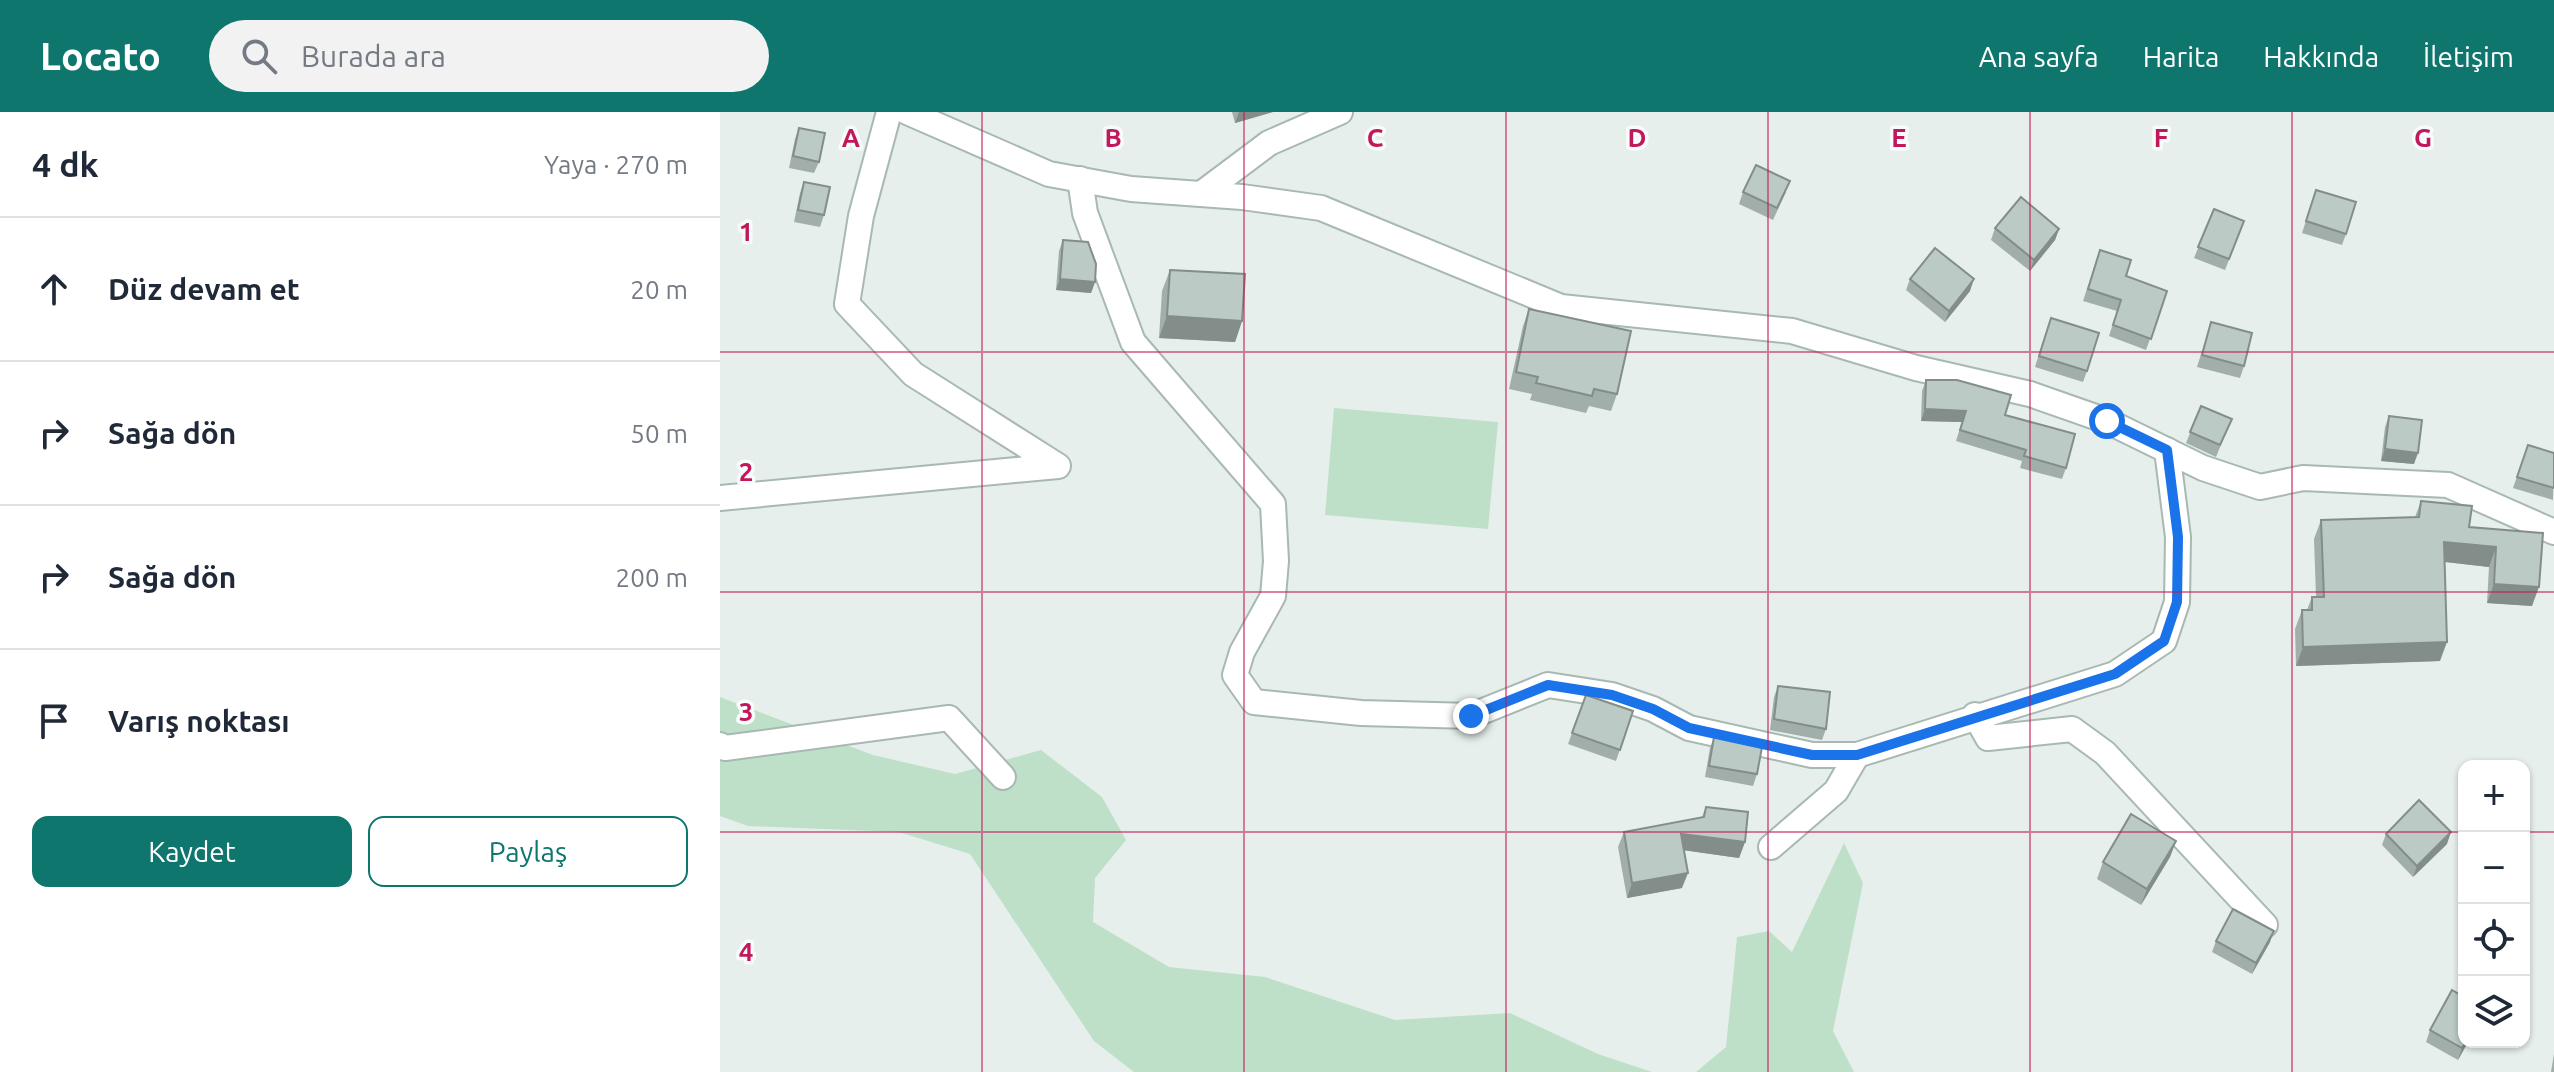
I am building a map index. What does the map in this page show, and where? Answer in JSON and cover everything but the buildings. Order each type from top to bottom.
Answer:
[{"type":"street","points":[[720,498],[1058,466],[913,374],[847,304],[861,216],[889,112]]},
{"type":"street","points":[[907,112],[1049,174],[1131,189],[1321,208],[1561,307],[1792,331],[1916,368],[2030,394],[2107,421],[2203,468],[2260,487],[2303,478],[2448,485],[2554,532]]},
{"type":"street","points":[[1201,194],[1269,143],[1340,112]]},
{"type":"street","points":[[1080,179],[1085,213],[1133,342],[1273,504],[1276,561],[1273,596],[1242,652],[1235,675],[1254,702],[1361,713],[1471,716],[1548,685],[1612,695],[1653,709],[1689,728],[1812,755],[1857,755],[1975,715],[2115,674],[2164,641],[2177,602],[2178,537],[2167,450]]},
{"type":"street","points":[[1975,715],[1988,738],[2072,729],[2105,753],[2265,925]]},
{"type":"street","points":[[720,745],[725,748],[949,718],[1003,777]]},
{"type":"street","points":[[1771,847],[1836,791],[1857,755]]},
{"type":"green space","points":[[1334,408],[1498,422],[1488,529],[1325,515]]},
{"type":"green space","points":[[720,697],[873,755],[955,774],[1041,750],[1102,797],[1126,840],[1095,878],[1093,922],[1169,967],[1265,977],[1395,1020],[1510,1013],[1598,1054],[1652,1072],[1134,1072],[1094,1041],[970,854],[899,832],[748,826],[720,816]]},
{"type":"green space","points":[[1844,843],[1863,883],[1833,1031],[1854,1072],[1696,1072],[1726,1047],[1737,937],[1769,931],[1792,952]]},
{"type":"route","points":[[1471,716],[1548,685],[1612,695],[1653,709],[1689,728],[1812,755],[1857,755],[1975,715],[2115,674],[2164,641],[2177,602],[2178,537],[2167,450],[2107,421]]}]
